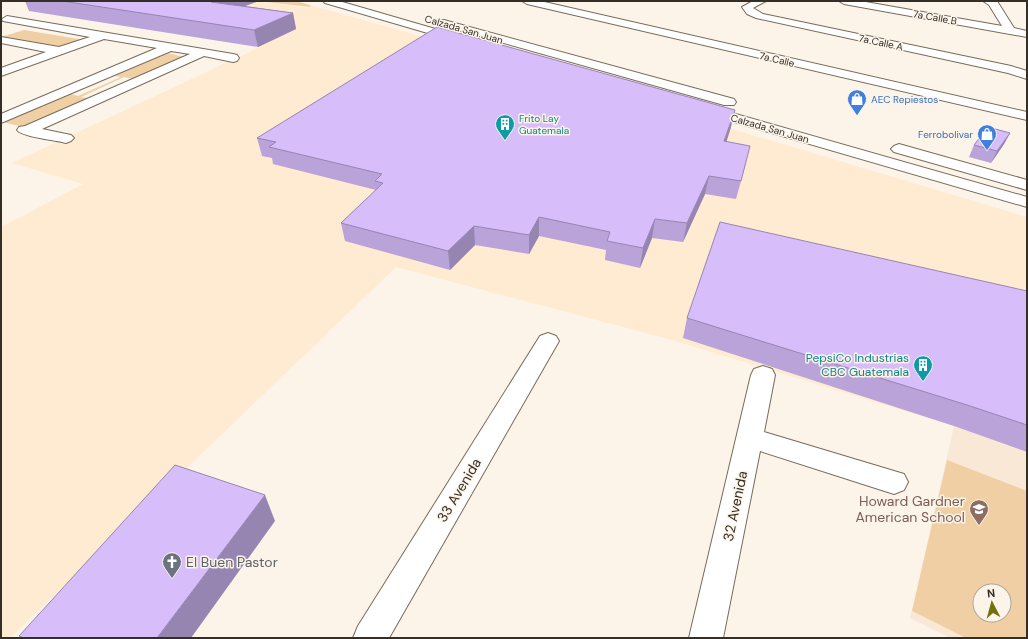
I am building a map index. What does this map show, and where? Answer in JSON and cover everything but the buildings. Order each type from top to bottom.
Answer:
[{"type":"street","name":"Calzada San Juan","points":[[328,1],[655,95]]},
{"type":"street","name":"Calzada San Juan","points":[[364,1],[745,107]]},
{"type":"street","name":"7a Calle","points":[[526,1],[1027,116]]},
{"type":"street","name":"7a Calle A","points":[[761,1],[747,7],[751,12],[760,16],[1011,70],[1027,75]]},
{"type":"street","name":"7a Calle B","points":[[844,1],[1027,34]]},
{"type":"street","points":[[988,1],[993,3],[1010,30]]},
{"type":"street","points":[[7,19],[233,58]]},
{"type":"street","points":[[1,34],[33,24]]},
{"type":"street","points":[[1,72],[102,36]]},
{"type":"street","points":[[1,40],[61,51]]},
{"type":"street","points":[[1,119],[170,47]]},
{"type":"street","points":[[26,131],[202,53]]},
{"type":"street","name":"Calzada San Juan","points":[[694,106],[1027,202]]},
{"type":"street","points":[[1,125],[66,138]]},
{"type":"street","points":[[890,147],[1027,185]]},
{"type":"street","name":"33 Avenida","points":[[370,638],[548,341]]},
{"type":"street","name":"32 Avenida","points":[[706,638],[763,375]]},
{"type":"street","points":[[750,438],[894,482]]},
{"type":"shaded area","points":[[58,1],[259,1],[308,8],[310,5],[438,41],[1027,217],[1027,452],[954,426],[672,340],[396,267],[10,638],[1,638],[1,227],[83,184],[12,163],[262,46],[35,9]]},
{"type":"shaded area","points":[[258,1],[296,1],[310,5],[310,7]]},
{"type":"shaded area","points":[[24,30],[85,40],[62,49],[1,37]]},
{"type":"shaded area","points":[[168,53],[184,57],[133,79],[124,77],[81,97],[88,98],[23,127],[3,122],[71,94],[78,96],[121,77],[115,76]]},
{"type":"shaded area","name":"Howard Gardner American School","points":[[954,426],[1027,452],[1027,638],[950,638],[910,618]]},
{"type":"shaded area","name":"Howard Gardner American School","points":[[947,460],[1027,491],[1027,638],[966,638],[912,611]]},
{"type":"place","name":"AEC Repiestos","points":[[857,116]]},
{"type":"place","name":"Frito Lay Guatemala","points":[[505,141]]},
{"type":"place","name":"Ferrobolivar","points":[[987,151]]},
{"type":"place","name":"PepsiCo Industrias CBC Guatemala","points":[[923,382]]},
{"type":"place","name":"Howard Gardner American School","points":[[979,526]]},
{"type":"place","name":"El Buen Pastor","points":[[172,579]]}]
